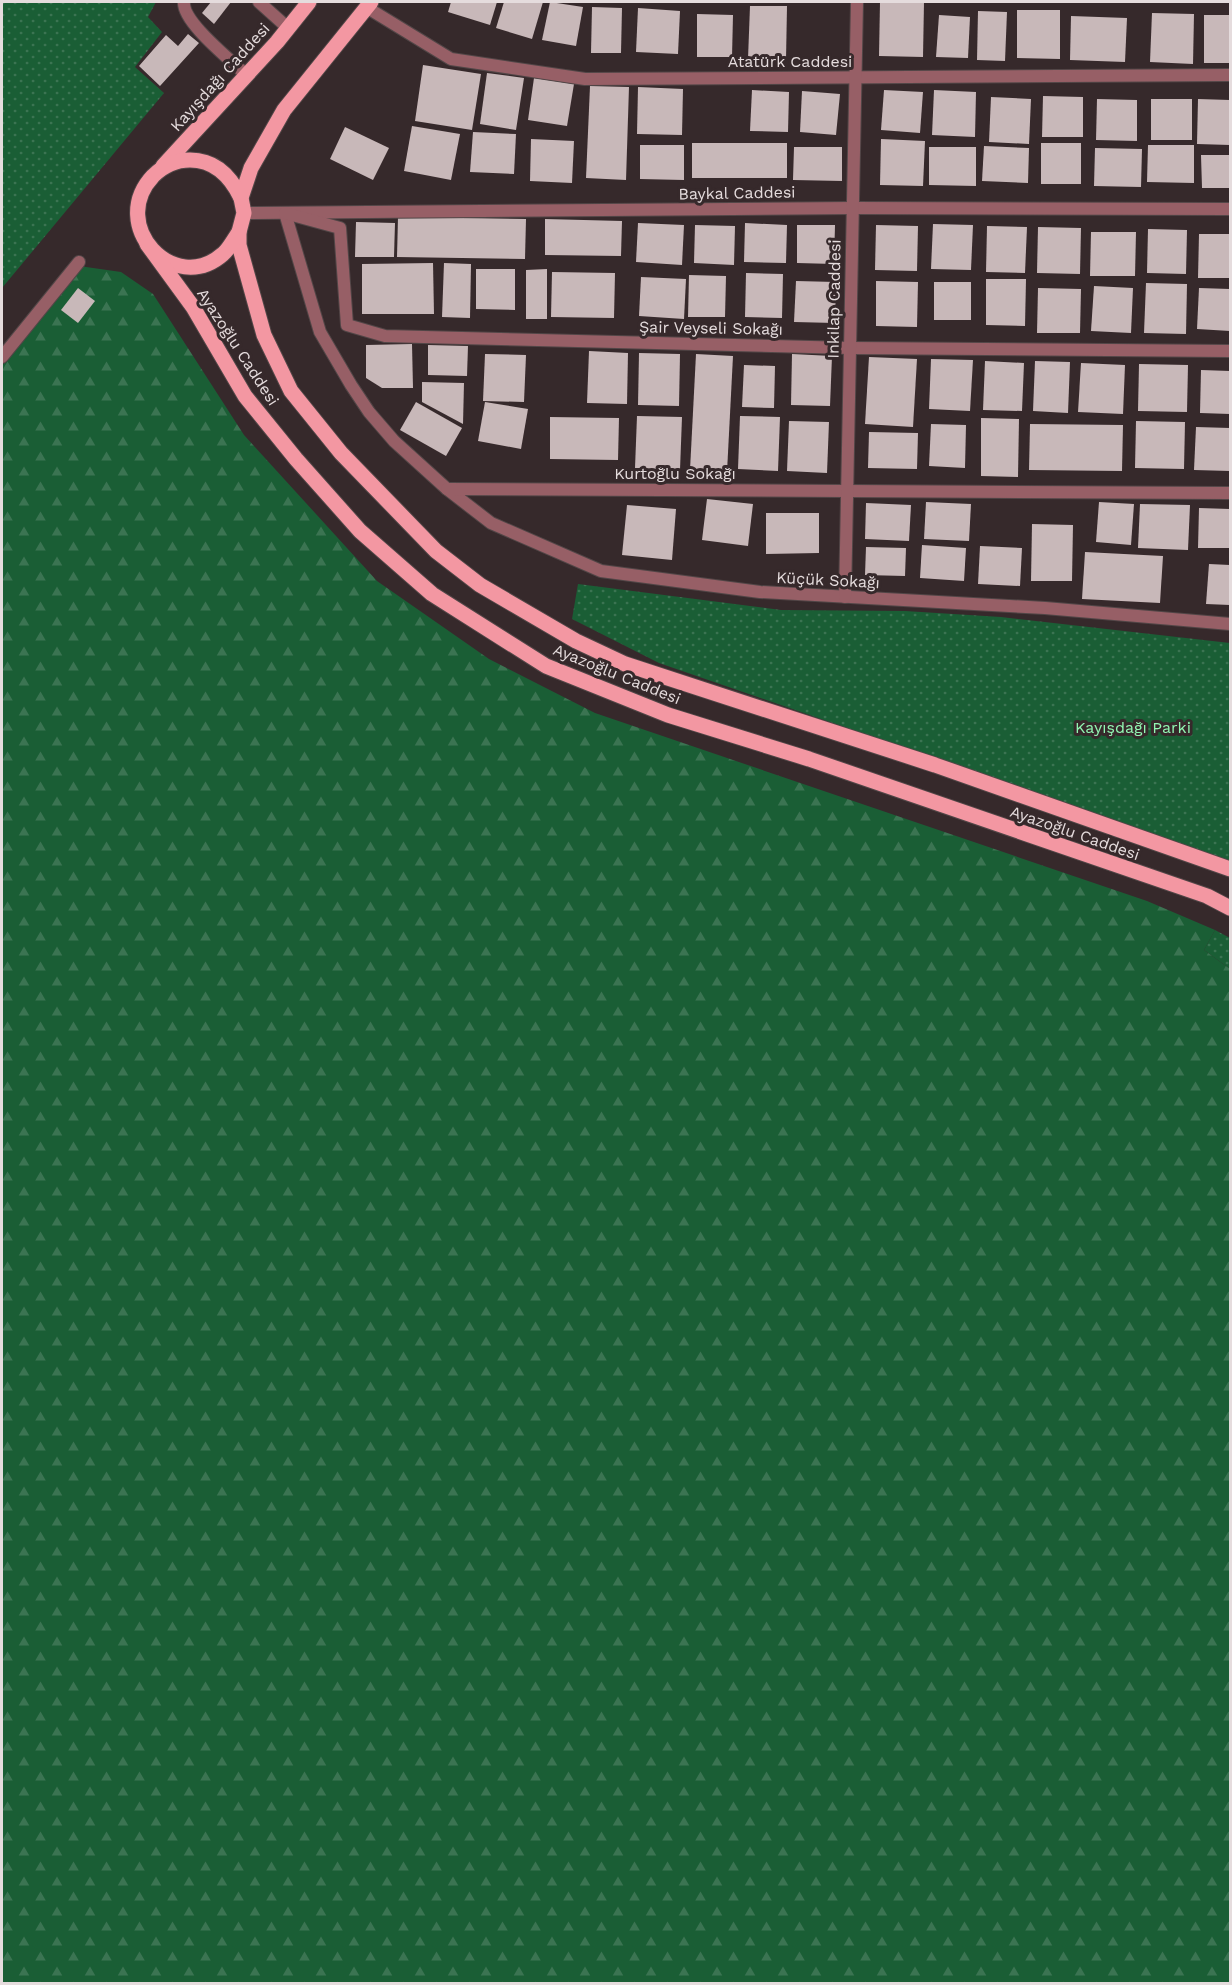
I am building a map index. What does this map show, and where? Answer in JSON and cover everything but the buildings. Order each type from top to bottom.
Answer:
[{"type":"main road","name":"Kayışdağı Caddesi","points":[[155,174],[309,2]]},
{"type":"main road","points":[[243,206],[234,184],[224,173],[198,160],[183,160],[169,164],[155,174],[145,186],[139,200],[137,215],[140,231],[147,244],[163,259],[176,265],[193,267],[209,263],[224,254],[239,232],[251,168],[284,110],[369,4]]},
{"type":"main road","name":"Ayazoğlu Caddesi","points":[[239,232],[239,245],[246,275],[264,335],[291,391],[341,453],[396,512],[436,551],[480,585],[576,642],[625,664],[935,765],[1230,869]]},
{"type":"main road","name":"Ayazoğlu Caddesi","points":[[147,244],[193,307],[245,396],[296,459],[360,531],[432,594],[546,666],[668,715],[809,759],[1207,896],[1230,908]]},
{"type":"street","points":[[184,2],[184,8],[191,21],[246,75]]},
{"type":"street","points":[[259,2],[288,28]]},
{"type":"street","name":"Inkilap Caddesi","points":[[845,597],[857,2]]},
{"type":"street","name":"Atatürk Caddesi","points":[[369,4],[452,59],[585,79],[1230,75]]},
{"type":"street","name":"Baykal Caddesi","points":[[243,206],[285,213],[853,208],[1230,209]]},
{"type":"street","points":[[285,213],[320,332],[351,385],[369,412],[394,441],[447,489]]},
{"type":"street","name":"Şair Veyseli Sokağı","points":[[285,213],[340,228],[347,325],[385,336],[850,348],[1230,351]]},
{"type":"street","points":[[2,357],[79,262]]},
{"type":"street","name":"Kurtoğlu Sokağı","points":[[447,489],[1230,493]]},
{"type":"street","name":"Küçük Sokağı","points":[[447,489],[492,523],[601,571],[760,592],[1046,608],[1230,624]]},
{"type":"green space","points":[[2,2],[156,2],[148,17],[162,32],[135,67],[164,93],[2,288]]},
{"type":"green space","points":[[79,266],[121,272],[153,294],[244,435],[377,581],[489,659],[595,713],[1147,901],[1215,930],[1204,950],[1230,969],[1230,1983],[2,1983],[2,366]]},
{"type":"green space","name":"Kayışdağı Parki","points":[[578,584],[781,610],[905,611],[1001,617],[1230,643],[1230,864],[1105,817],[659,663],[572,619]]},
{"type":"green space","points":[[1215,930],[1230,938],[1230,969],[1204,950]]}]
